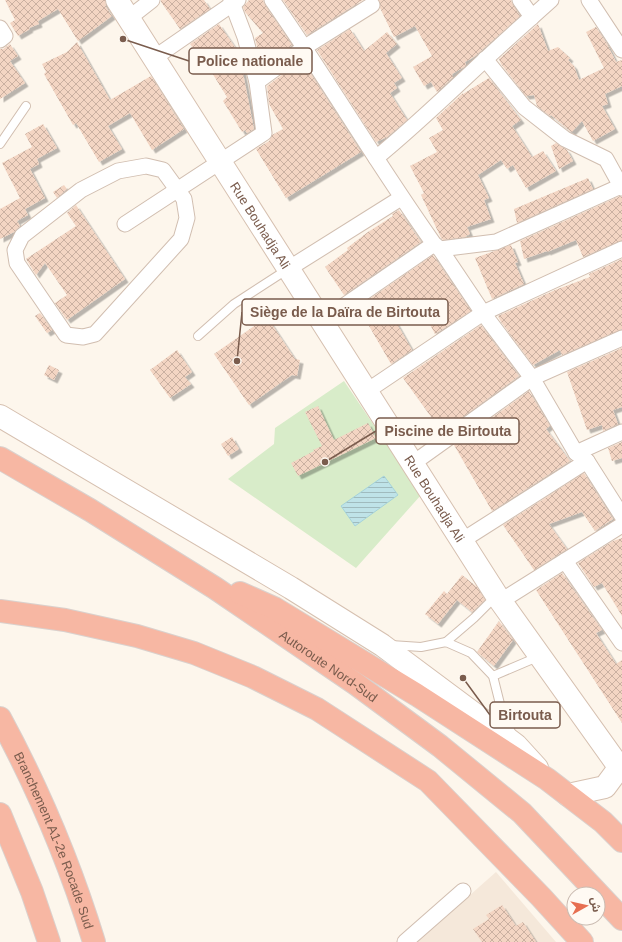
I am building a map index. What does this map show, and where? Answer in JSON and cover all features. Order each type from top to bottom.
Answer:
[{"type":"highway","name":"Autoroute Nord-Sud","points":[[0,458],[90,510],[215,588],[356,684],[440,746],[522,813],[622,919]]},
{"type":"highway","points":[[169,560],[274,608],[417,695],[548,779],[603,822],[622,841]]},
{"type":"highway","points":[[0,611],[65,620],[137,636],[194,653],[253,677],[317,709],[428,781],[541,897],[582,942]]},
{"type":"highway","name":"Branchement A1-2e Rocade Sud","points":[[0,718],[44,804],[79,894],[94,942]]},
{"type":"highway","points":[[0,814],[32,892],[49,942]]},
{"type":"main road","name":"Rue Bouhadja Ali","points":[[123,9],[412,464],[463,540],[499,598],[621,768]]},
{"type":"main road","points":[[0,416],[291,588],[382,645],[516,745],[548,779]]},
{"type":"main road","points":[[568,796],[605,787],[621,768]]},
{"type":"street","points":[[123,9],[152,0]]},
{"type":"street","points":[[272,0],[305,47],[401,198],[437,246],[483,313],[532,378],[582,457],[622,516]]},
{"type":"street","points":[[520,0],[532,16]]},
{"type":"street","points":[[376,158],[406,134],[485,58],[551,0]]},
{"type":"street","points":[[589,0],[622,50]]},
{"type":"street","points":[[125,224],[264,133],[257,82],[234,2],[154,58]]},
{"type":"street","points":[[257,82],[305,47],[372,4]]},
{"type":"street","points":[[322,321],[437,246],[496,242],[621,187],[606,159],[565,139],[524,107],[485,58]]},
{"type":"street","points":[[146,166],[163,170],[178,190],[184,199],[187,218],[181,239],[95,334],[83,338],[66,335],[17,263],[15,250],[22,236],[81,190],[118,171],[146,166]]},
{"type":"street","points":[[288,269],[401,198]]},
{"type":"street","points":[[367,391],[483,313],[622,249]]},
{"type":"street","points":[[412,464],[532,378],[622,338]]},
{"type":"street","points":[[463,540],[582,457],[622,432]]},
{"type":"street","points":[[499,598],[565,561],[622,525]]},
{"type":"street","points":[[565,561],[622,643]]},
{"type":"street","points":[[405,942],[463,891]]},
{"type":"lane","points":[[0,144],[26,106]]},
{"type":"lane","points":[[198,336],[234,304],[288,269]]},
{"type":"lane","points":[[382,645],[421,647],[446,642],[499,598]]},
{"type":"lane","points":[[446,642],[471,653],[493,676],[500,704],[516,745]]},
{"type":"lane","points":[[493,676],[541,656]]},
{"type":"shaded area","points":[[496,872],[556,942],[417,942]]},
{"type":"green space","points":[[344,381],[421,495],[356,568],[228,479],[274,444],[275,428]]},
{"type":"water","points":[[384,476],[398,495],[355,526],[341,506]]},
{"type":"building","points":[[5,0],[105,0],[106,7],[112,16],[78,41],[58,9],[38,21],[39,24],[29,28],[30,29],[18,36],[10,23],[15,20]]},
{"type":"building","points":[[161,0],[204,0],[210,9],[180,29]]},
{"type":"building","points":[[249,0],[263,0],[292,45],[262,67],[255,38],[263,33],[245,12],[243,7]]},
{"type":"building","points":[[283,0],[363,0],[307,35]]},
{"type":"building","points":[[379,0],[511,0],[520,16],[474,57],[465,62],[466,65],[452,74],[453,77],[437,92],[431,82],[424,86],[413,67],[432,56],[415,26],[394,37],[380,8]]},
{"type":"building","points":[[219,24],[239,53],[254,129],[247,133],[245,130],[242,132],[223,101],[227,97],[209,68],[190,44]]},
{"type":"building","points":[[538,24],[548,51],[558,47],[570,58],[568,60],[574,66],[579,80],[604,68],[586,32],[596,27],[616,62],[622,60],[622,86],[605,94],[608,104],[602,106],[615,129],[593,141],[582,121],[572,132],[570,131],[551,115],[550,116],[537,106],[534,95],[526,96],[501,64],[499,59]]},
{"type":"building","points":[[350,29],[364,51],[387,32],[397,44],[386,53],[402,78],[394,83],[397,88],[390,93],[407,120],[387,137],[376,142],[317,50]]},
{"type":"building","points":[[77,42],[110,100],[151,76],[184,129],[152,150],[130,113],[108,126],[122,149],[99,162],[76,123],[73,125],[44,74],[46,72],[42,64],[67,52]]},
{"type":"building","points":[[10,44],[18,56],[10,61],[25,83],[0,99],[0,49],[3,49]]},
{"type":"building","points":[[302,60],[361,152],[286,198],[256,149],[269,141],[272,135],[283,129],[269,104],[267,86]]},
{"type":"building","points":[[489,78],[521,120],[512,126],[532,157],[543,151],[556,171],[526,188],[513,165],[507,169],[501,160],[478,175],[489,198],[484,200],[491,219],[467,227],[470,234],[465,237],[443,240],[421,195],[424,193],[410,166],[437,152],[429,138],[443,130],[436,118],[463,93]]},
{"type":"building","points":[[43,124],[57,148],[37,159],[39,164],[30,169],[45,198],[25,209],[28,215],[17,221],[20,226],[14,232],[0,239],[0,209],[20,198],[2,163],[32,147],[25,134]]},
{"type":"building","points":[[556,143],[567,150],[573,161],[559,169],[551,146]]},
{"type":"building","points":[[588,178],[593,189],[517,223],[514,209]]},
{"type":"building","points":[[64,185],[67,189],[57,198],[53,192]]},
{"type":"building","points":[[620,196],[622,197],[622,240],[583,257],[576,240],[547,252],[524,259],[520,241]]},
{"type":"building","points":[[76,205],[125,279],[67,320],[55,303],[67,295],[45,263],[36,275],[26,259],[76,226],[67,213]]},
{"type":"building","points":[[399,210],[421,242],[344,295],[325,267],[348,250],[347,248],[393,216],[392,214]]},
{"type":"building","points":[[511,245],[518,262],[515,263],[524,284],[492,299],[475,258]]},
{"type":"building","points":[[433,255],[471,311],[435,334],[416,298],[392,315],[412,350],[391,364],[358,307]]},
{"type":"building","points":[[622,259],[622,329],[562,355],[560,350],[533,365],[498,316],[555,290],[590,277],[589,274]]},
{"type":"building","points":[[40,313],[52,330],[47,333],[35,316]]},
{"type":"building","points":[[267,317],[295,359],[300,360],[297,376],[292,375],[249,405],[214,354]]},
{"type":"building","points":[[481,325],[519,376],[442,432],[403,378]]},
{"type":"building","points":[[622,348],[622,407],[613,410],[618,424],[603,431],[602,425],[587,430],[567,372]]},
{"type":"building","points":[[177,350],[192,372],[185,377],[191,384],[170,398],[150,370]]},
{"type":"building","points":[[49,365],[59,370],[54,380],[44,375]]},
{"type":"building","points":[[529,391],[550,426],[546,429],[570,461],[492,511],[454,445]]},
{"type":"building","points":[[318,406],[334,440],[368,423],[376,438],[298,476],[291,463],[322,446],[305,412]]},
{"type":"building","points":[[232,437],[239,449],[228,456],[221,444]]},
{"type":"building","points":[[622,442],[622,458],[612,461],[608,448]]},
{"type":"building","points":[[584,473],[613,519],[595,531],[582,512],[549,524],[567,549],[534,570],[503,525]]},
{"type":"building","points":[[622,538],[622,616],[602,583],[594,587],[578,563],[613,541]]},
{"type":"building","points":[[562,573],[602,630],[596,633],[616,664],[622,660],[622,723],[536,590]]},
{"type":"building","points":[[462,575],[477,587],[485,600],[472,612],[457,600],[438,624],[425,614],[444,591],[447,594]]},
{"type":"building","points":[[499,621],[513,640],[494,666],[477,652]]},
{"type":"building","points":[[502,905],[516,926],[523,922],[536,942],[482,942],[473,929],[489,919],[486,915]]},
{"type":"place","name":"Police nationale","points":[[123,39]]},
{"type":"place","name":"Siège de la Daïra de Birtouta","points":[[237,361]]},
{"type":"place","name":"Piscine de Birtouta","points":[[325,462]]},
{"type":"place","name":"Birtouta","points":[[463,678]]}]
